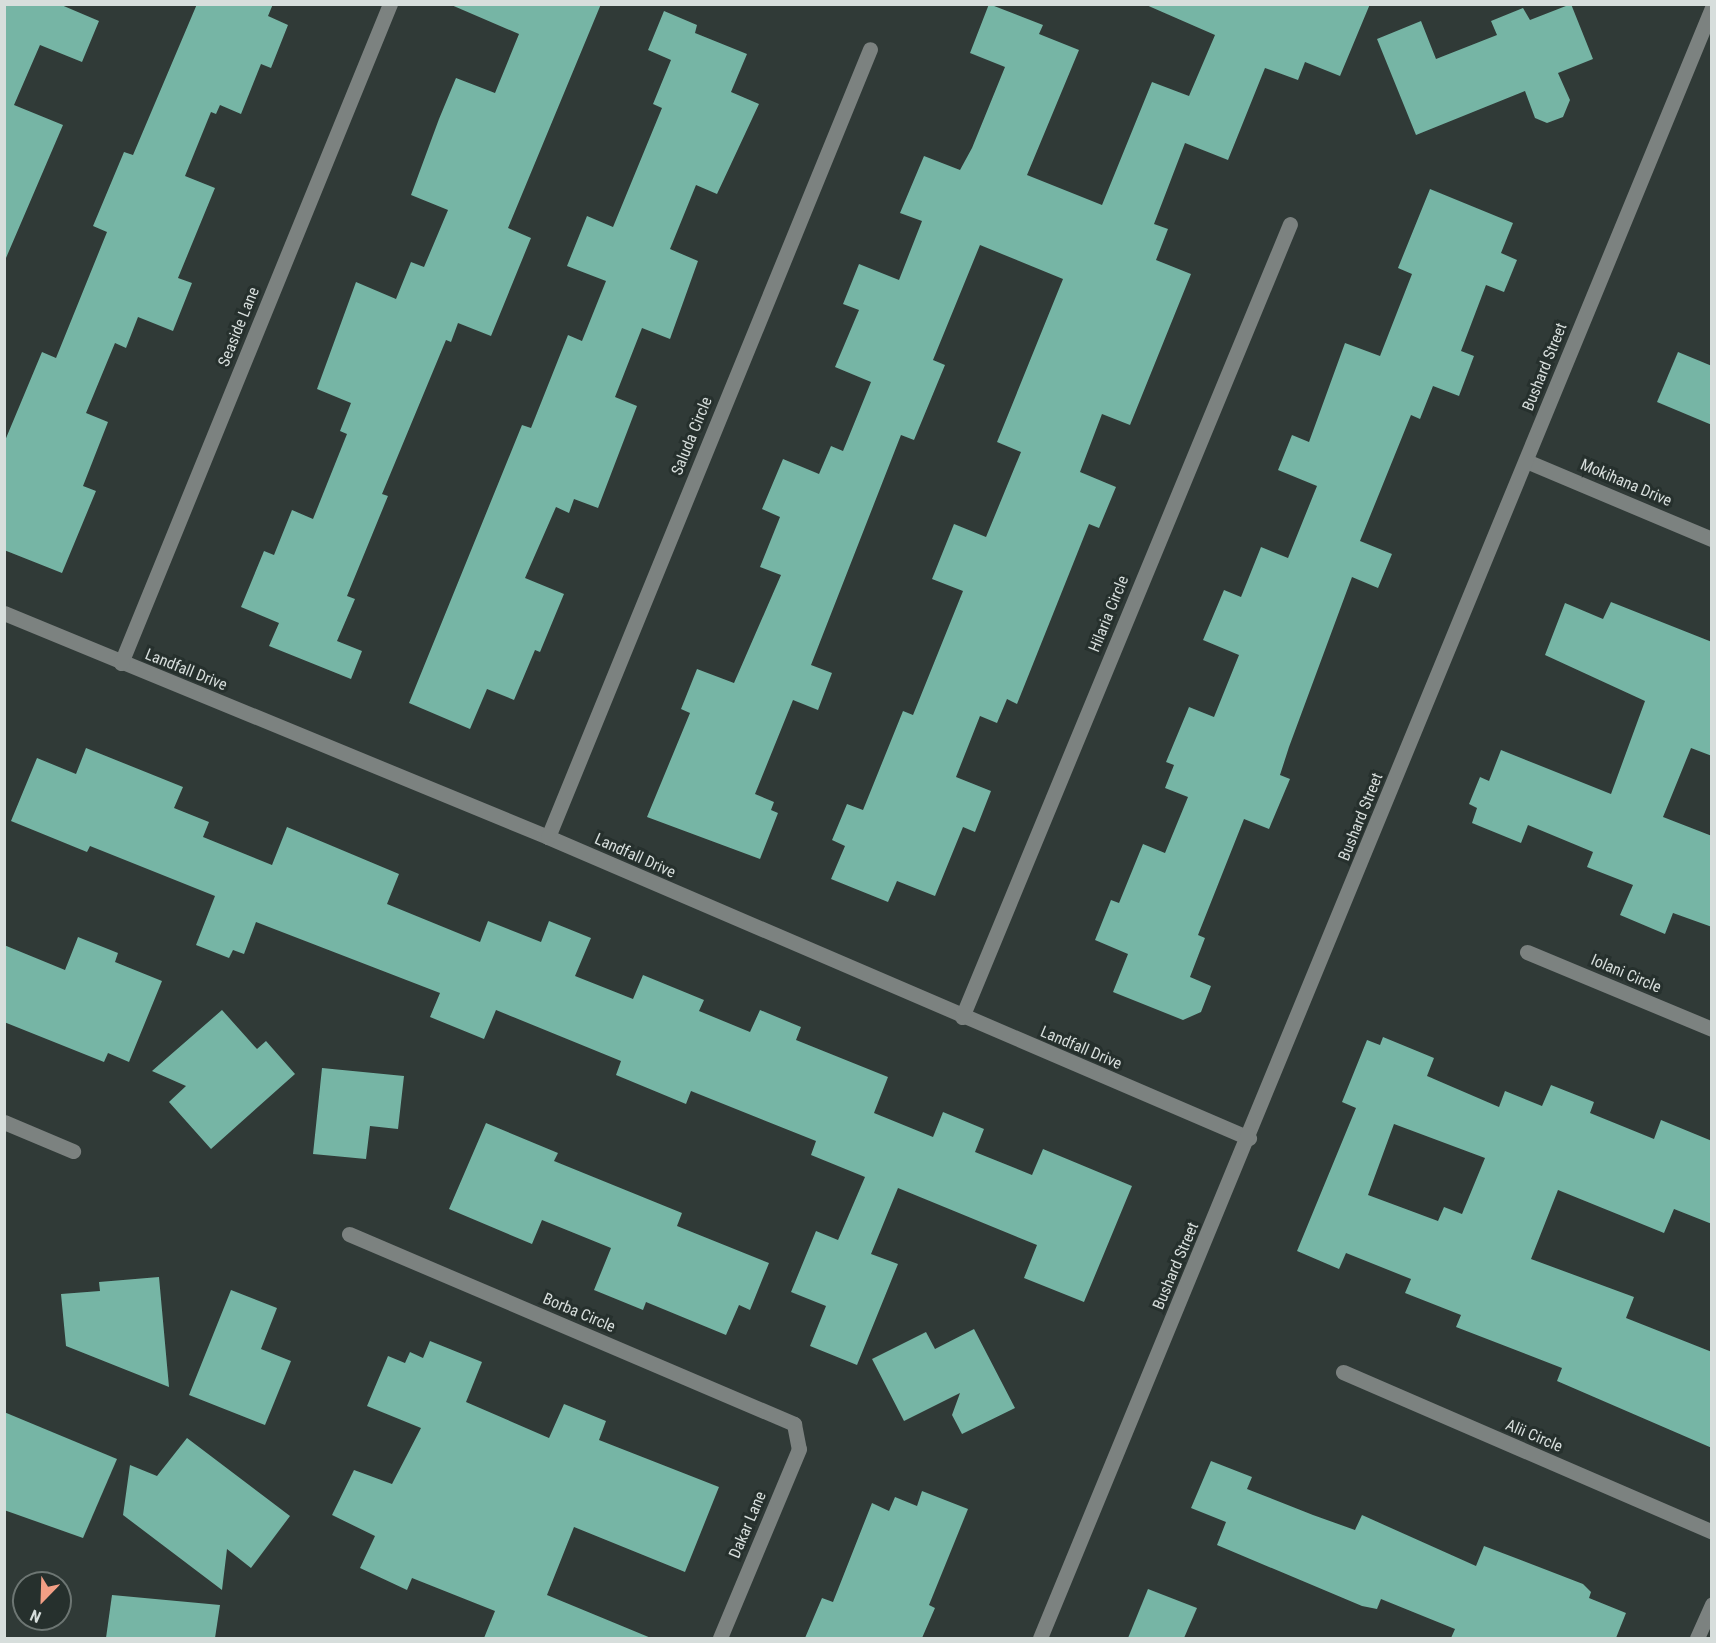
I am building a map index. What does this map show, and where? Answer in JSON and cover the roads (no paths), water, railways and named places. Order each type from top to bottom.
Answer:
[{"type":"street","name":"Seaside Lane","points":[[121,663],[390,4]]},
{"type":"street","name":"Bushard Street","points":[[1040,1638],[1249,1138],[1712,8]]},
{"type":"street","name":"Saluda Circle","points":[[548,837],[870,49]]},
{"type":"street","name":"Hilaria Circle","points":[[962,1017],[1290,224]]},
{"type":"street","name":"Mokihana Drive","points":[[1526,461],[1712,539]]},
{"type":"street","name":"Landfall Drive","points":[[4,613],[548,837],[962,1017],[1249,1138]]},
{"type":"street","name":"Iolani Circle","points":[[1527,952],[1712,1029]]},
{"type":"street","points":[[4,1122],[73,1150]]},
{"type":"street","name":"Borba Circle","points":[[349,1234],[794,1424]]},
{"type":"street","name":"Alii Circle","points":[[1343,1372],[1712,1532]]},
{"type":"street","name":"Dakar Lane","points":[[720,1638],[799,1449],[794,1424]]},
{"type":"street","points":[[1697,1638],[1712,1604]]}]
